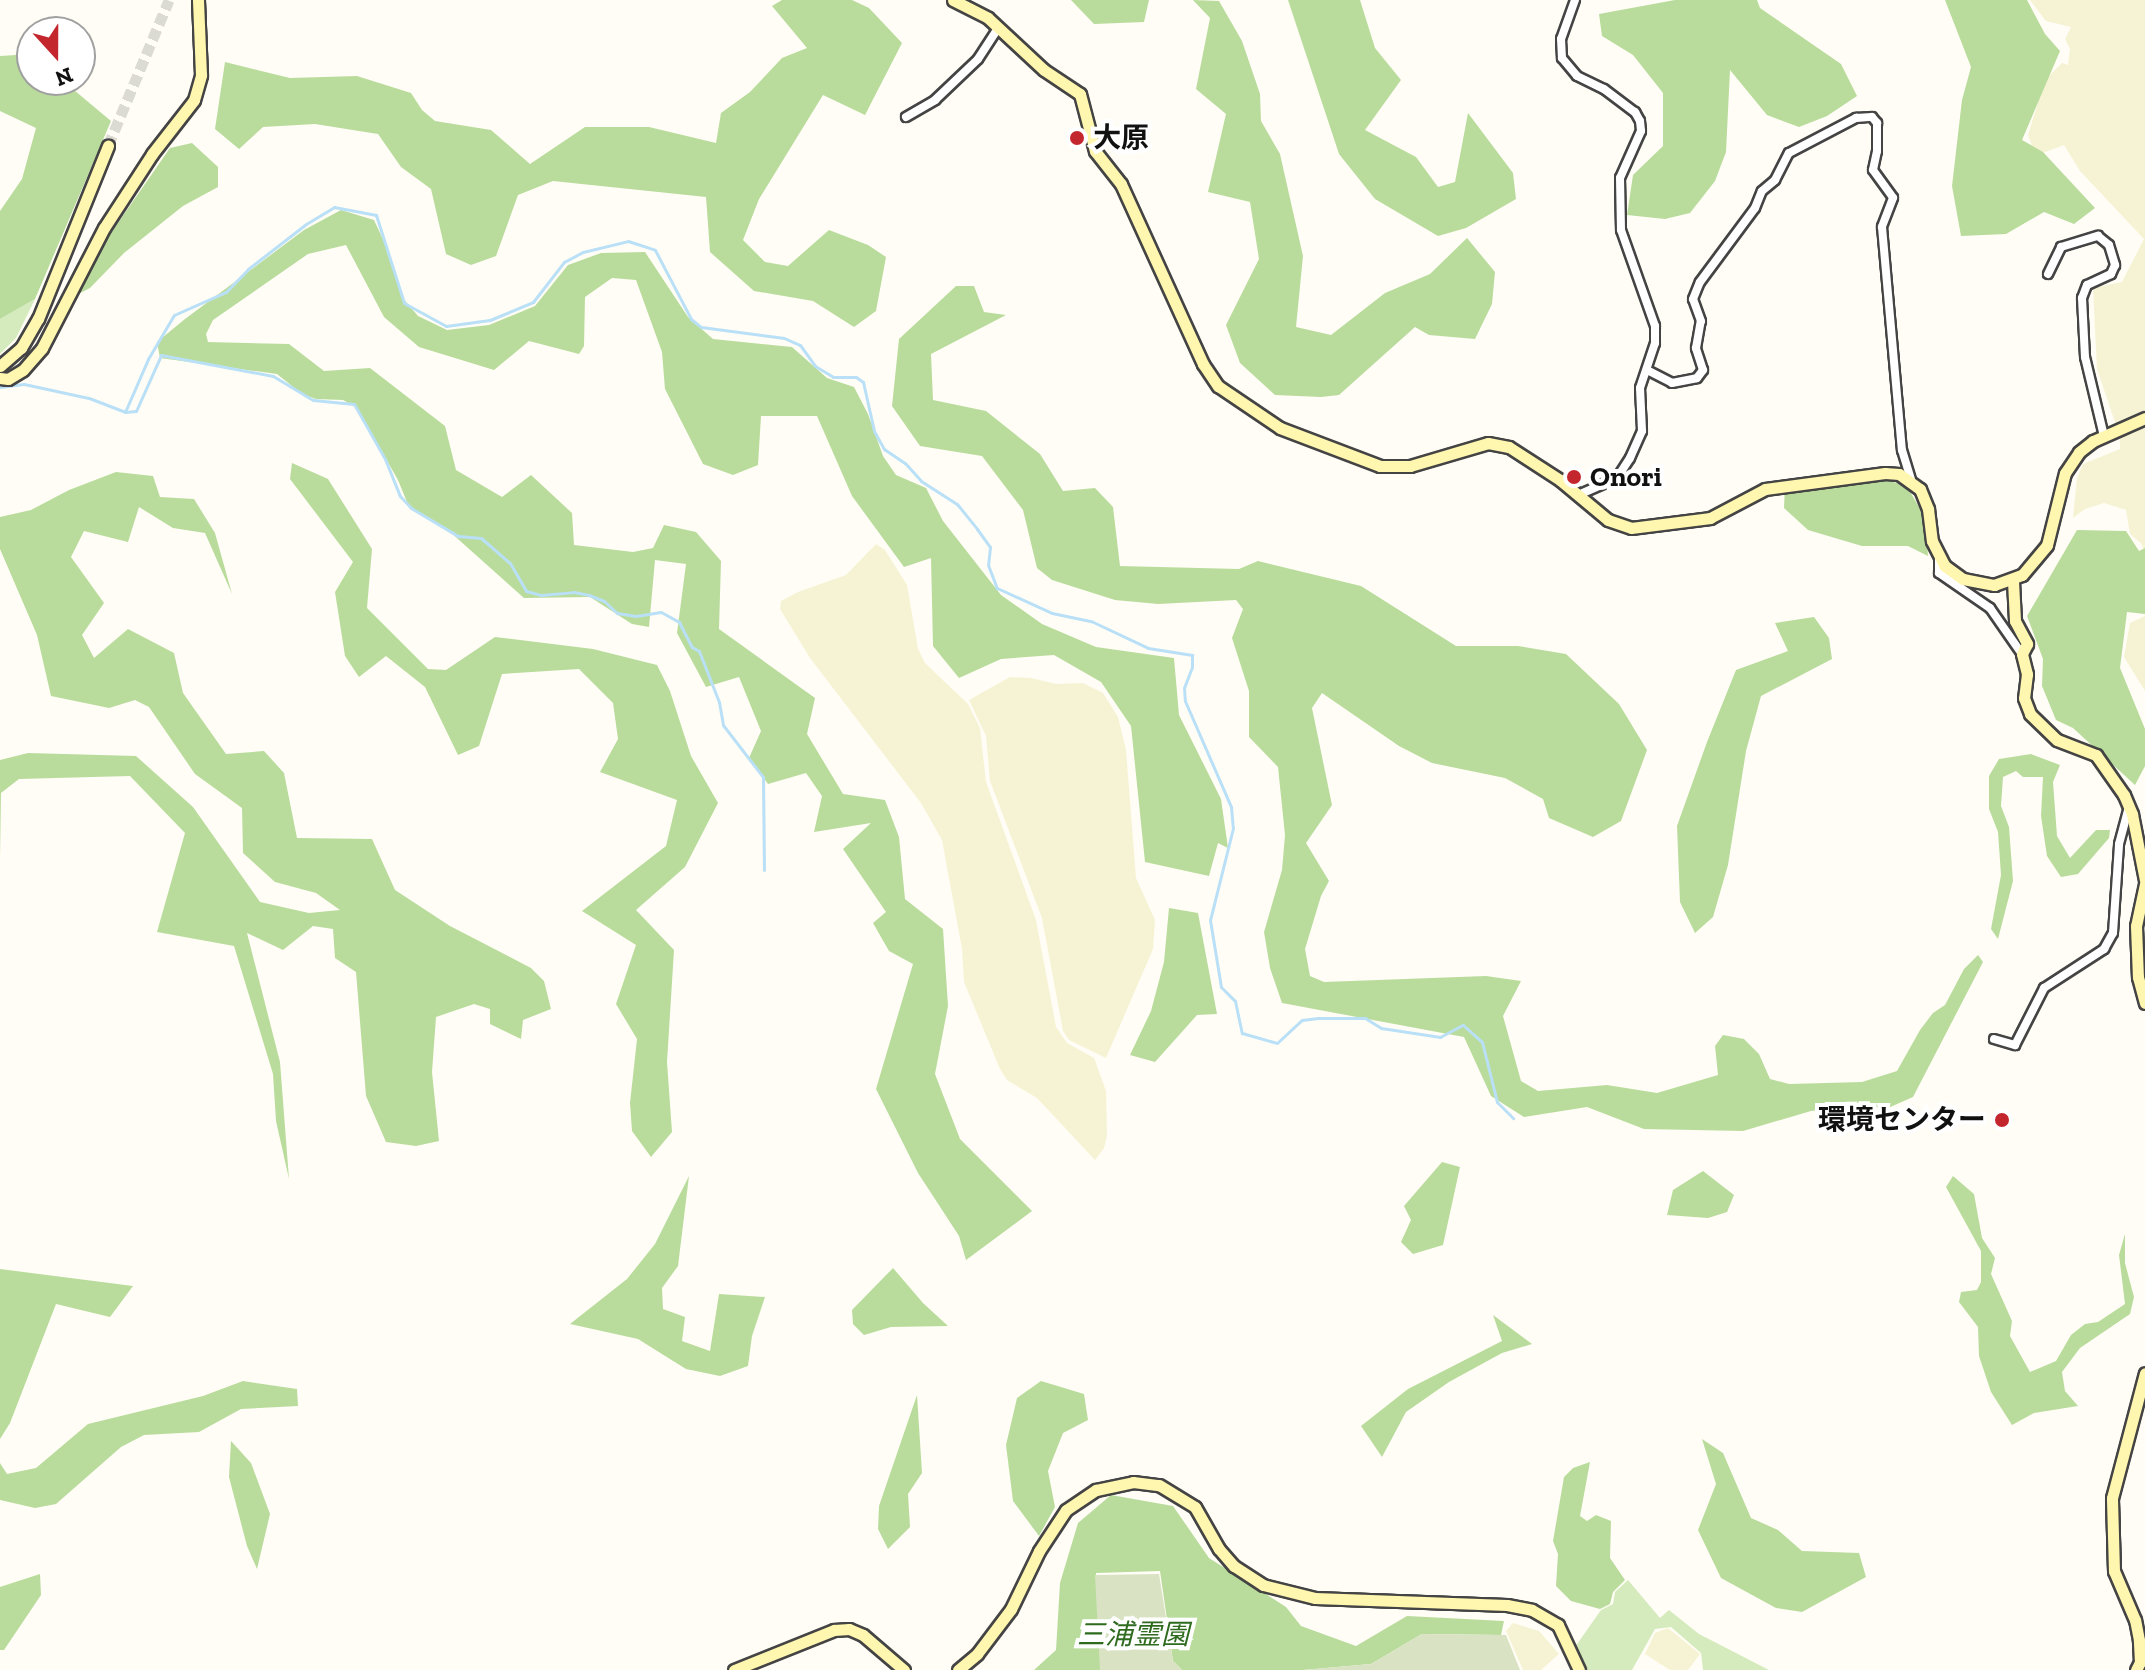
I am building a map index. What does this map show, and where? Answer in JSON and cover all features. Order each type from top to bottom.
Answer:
[{"type":"street","points":[[0,378],[15,376],[42,348],[104,228],[152,154],[194,100],[201,75],[198,0]]},
{"type":"street","points":[[953,0],[988,18],[1044,70],[1080,94],[1095,151],[1121,184],[1203,364],[1218,386],[1280,428],[1380,466],[1399,469],[1476,446],[1499,445],[1518,451],[1608,520],[1631,528],[1710,518],[1749,495],[1777,487],[1885,473],[1911,480],[1920,489],[1928,509],[1932,541],[1939,557],[1954,574],[1973,583],[1994,585],[2013,581],[2030,568],[2047,545],[2056,520],[2061,487],[2072,461],[2085,446],[2145,418]]},
{"type":"street","points":[[1575,0],[1561,39],[1562,58],[1577,76],[1604,89],[1635,112],[1641,124],[1620,178],[1621,230],[1653,311],[1655,343],[1640,388],[1642,431],[1625,470],[1617,478],[1578,495]]},
{"type":"street","points":[[906,117],[935,100],[978,59],[998,28]]},
{"type":"street","points":[[1647,370],[1672,383],[1697,378],[1703,370],[1696,348],[1701,321],[1693,299],[1700,282],[1755,208],[1762,191],[1775,180],[1789,153],[1856,118],[1872,117],[1877,123],[1873,170],[1893,198],[1882,227],[1900,437],[1911,480]]},
{"type":"street","points":[[0,366],[21,348],[38,319],[108,146]]},
{"type":"street","points":[[2048,274],[2061,247],[2098,236],[2109,245],[2115,265],[2111,274],[2087,285],[2082,298],[2085,357],[2104,436]]},
{"type":"street","points":[[1939,557],[1939,573],[1990,608],[2022,654],[2027,674],[2024,698],[2035,721],[2057,740],[2096,755],[2129,806],[2145,882],[2136,926],[2138,977],[2145,1003]]},
{"type":"street","points":[[2013,581],[2015,621],[2027,644],[2022,654]]},
{"type":"street","points":[[1994,1039],[2015,1045],[2044,988],[2104,949],[2113,933],[2119,844],[2129,806]]},
{"type":"street","points":[[2136,1670],[2140,1662],[2135,1620],[2114,1571],[2112,1498],[2145,1373]]},
{"type":"street","points":[[958,1670],[977,1654],[1011,1609],[1039,1551],[1066,1510],[1096,1490],[1133,1482],[1159,1485],[1195,1507],[1226,1558],[1263,1585],[1315,1598],[1507,1605],[1532,1610],[1558,1625],[1579,1670]]},
{"type":"street","points":[[734,1670],[834,1630],[849,1629],[863,1635],[904,1670]]},
{"type":"shaded area","points":[[2030,0],[2145,0],[2145,553],[2141,543],[2130,534],[2126,510],[2104,503],[2085,509],[2073,518],[2077,478],[2083,464],[2120,449],[2120,437],[2097,369],[2093,288],[2122,282],[2144,239],[2080,171],[2064,145],[2040,154],[2034,151],[2028,135],[2045,80],[2062,63],[2068,65],[2070,49],[2065,39],[2071,27],[2046,21]]},
{"type":"shaded area","points":[[876,544],[885,550],[907,585],[918,649],[925,663],[968,704],[980,728],[986,782],[1036,920],[1056,1027],[1067,1043],[1094,1058],[1106,1091],[1107,1136],[1104,1148],[1095,1160],[1037,1098],[1007,1080],[1000,1069],[964,982],[962,949],[942,840],[921,803],[810,658],[780,609],[781,601],[798,592],[846,575]]},
{"type":"shaded area","points":[[2145,616],[2145,691],[2124,657],[2130,623]]},
{"type":"shaded area","points":[[1010,677],[1056,684],[1083,683],[1103,693],[1118,717],[1126,750],[1136,878],[1155,920],[1153,949],[1106,1058],[1069,1040],[1063,1031],[1042,918],[990,781],[986,736],[969,700]]},
{"type":"shaded area","points":[[1513,1623],[1539,1631],[1559,1654],[1541,1670],[1523,1670],[1506,1631]]},
{"type":"shaded area","points":[[1668,1628],[1700,1654],[1688,1670],[1670,1670],[1645,1654],[1655,1633]]},
{"type":"green space","points":[[782,0],[852,0],[869,8],[902,43],[865,115],[823,95],[759,199],[743,240],[765,262],[788,266],[829,230],[868,245],[886,257],[876,311],[854,327],[813,301],[754,291],[710,252],[706,197],[553,181],[518,195],[496,256],[471,265],[446,254],[431,189],[401,167],[378,134],[315,124],[263,127],[239,149],[215,129],[225,62],[290,78],[357,76],[411,93],[422,110],[435,121],[491,130],[530,164],[585,127],[649,127],[716,143],[721,113],[750,92],[782,58],[807,48],[772,6]]},
{"type":"green space","points":[[1071,0],[1149,0],[1144,22],[1094,24]]},
{"type":"green space","points":[[1193,0],[1219,1],[1242,41],[1260,94],[1261,121],[1280,154],[1303,256],[1296,327],[1331,335],[1385,293],[1430,274],[1467,238],[1495,272],[1492,304],[1475,339],[1429,335],[1415,327],[1339,395],[1321,397],[1275,395],[1240,363],[1226,325],[1259,259],[1250,202],[1208,192],[1226,114],[1196,89],[1210,18]]},
{"type":"green space","points":[[1288,0],[1360,0],[1375,48],[1401,80],[1365,130],[1416,157],[1438,187],[1455,182],[1468,113],[1513,173],[1516,199],[1466,228],[1438,236],[1375,199],[1339,154]]},
{"type":"green space","points":[[1675,0],[1757,0],[1760,8],[1841,64],[1857,96],[1827,116],[1799,127],[1767,115],[1730,70],[1726,152],[1715,181],[1690,213],[1665,219],[1627,215],[1633,175],[1663,146],[1663,93],[1633,55],[1602,36],[1599,14]]},
{"type":"green space","points":[[1945,0],[2027,0],[2045,34],[2060,51],[2022,140],[2043,152],[2095,208],[2074,224],[2044,212],[2006,234],[1961,236],[1952,186],[1962,100],[1971,67]]},
{"type":"green space","points":[[16,55],[16,96],[81,96],[111,121],[35,299],[0,319],[0,211],[22,179],[36,128],[0,111],[0,56]]},
{"type":"green space","points":[[192,143],[218,167],[218,187],[183,206],[124,253],[90,288],[63,302],[170,148]]},
{"type":"green space","points":[[341,210],[374,220],[388,250],[401,296],[418,316],[447,330],[489,325],[535,306],[568,265],[601,253],[645,252],[688,317],[713,339],[792,347],[827,378],[854,387],[868,414],[883,456],[896,475],[926,488],[943,521],[1001,595],[1042,624],[1096,647],[1174,658],[1179,715],[1221,799],[1228,848],[1218,843],[1209,876],[1145,862],[1131,726],[1101,682],[1054,655],[1001,659],[959,678],[933,646],[931,558],[904,567],[852,496],[817,416],[761,416],[758,465],[733,475],[703,464],[665,389],[662,352],[636,280],[612,278],[585,297],[584,346],[579,354],[529,341],[494,370],[419,347],[384,317],[346,245],[308,254],[213,320],[206,334],[208,342],[289,344],[324,371],[370,368],[445,426],[456,470],[502,497],[531,475],[572,513],[574,545],[633,552],[653,548],[664,525],[696,532],[721,561],[719,629],[815,698],[807,734],[843,794],[885,800],[899,837],[905,899],[943,929],[948,1006],[935,1074],[960,1139],[1032,1211],[966,1260],[959,1236],[918,1173],[876,1089],[913,964],[889,951],[873,923],[886,912],[843,849],[871,823],[814,832],[822,796],[806,773],[768,784],[749,758],[761,731],[739,677],[706,687],[677,633],[686,564],[655,560],[649,627],[632,624],[590,597],[524,598],[449,531],[409,507],[398,480],[357,408],[343,400],[316,399],[302,394],[277,374],[160,358],[157,342],[185,319],[304,230]]},
{"type":"green space","points":[[956,286],[974,286],[984,312],[1006,315],[931,354],[933,400],[986,411],[1040,454],[1063,491],[1095,488],[1113,507],[1120,566],[1239,569],[1258,561],[1361,586],[1456,646],[1518,646],[1566,654],[1619,704],[1647,750],[1621,821],[1593,837],[1549,818],[1543,799],[1505,778],[1432,763],[1399,746],[1322,693],[1312,708],[1332,805],[1306,843],[1329,881],[1321,896],[1305,949],[1310,976],[1324,982],[1486,976],[1521,981],[1503,1016],[1521,1081],[1538,1091],[1607,1085],[1657,1093],[1718,1075],[1715,1046],[1723,1035],[1744,1039],[1759,1054],[1770,1079],[1789,1084],[1862,1082],[1897,1071],[1920,1030],[1933,1013],[1945,1005],[1964,969],[1978,955],[1983,962],[1913,1097],[1888,1108],[1852,1106],[1811,1111],[1743,1131],[1644,1129],[1587,1107],[1524,1117],[1491,1096],[1464,1037],[1282,1003],[1270,968],[1264,932],[1282,870],[1285,835],[1278,767],[1249,737],[1249,691],[1232,638],[1243,609],[1236,600],[1158,604],[1115,600],[1052,580],[1037,568],[1023,510],[982,456],[920,446],[892,406],[899,339]]},
{"type":"green space","points":[[35,299],[16,338],[0,354],[0,319]]},
{"type":"green space","points":[[292,463],[328,479],[372,549],[367,608],[428,669],[446,670],[495,637],[593,649],[657,665],[670,691],[691,756],[718,803],[685,867],[636,910],[674,950],[667,1062],[672,1132],[651,1157],[632,1131],[630,1103],[637,1039],[616,1004],[636,945],[582,911],[666,846],[677,800],[600,772],[618,739],[613,703],[579,669],[502,674],[479,746],[458,755],[425,687],[386,656],[359,677],[345,656],[335,592],[353,562],[290,479]]},
{"type":"green space","points":[[116,472],[153,476],[160,497],[194,499],[215,533],[232,594],[205,533],[173,528],[139,507],[128,542],[84,531],[71,557],[104,603],[82,635],[94,658],[128,629],[174,653],[183,693],[226,754],[264,751],[284,773],[297,838],[372,839],[395,890],[450,926],[531,968],[544,981],[551,1009],[523,1020],[521,1039],[490,1024],[490,1009],[474,1004],[436,1017],[432,1072],[439,1141],[416,1146],[386,1142],[366,1096],[356,972],[335,958],[333,929],[313,926],[283,950],[247,933],[280,1062],[289,1179],[276,1121],[273,1074],[234,946],[157,932],[185,833],[130,776],[19,779],[1,793],[0,859],[0,760],[28,753],[136,756],[193,807],[260,902],[309,913],[340,910],[316,893],[275,882],[243,853],[242,808],[195,774],[149,707],[135,700],[109,708],[51,696],[37,635],[0,549],[0,517],[31,510],[69,490]]},
{"type":"green space","points":[[1871,477],[1906,485],[1925,517],[1928,556],[1908,546],[1862,546],[1808,530],[1784,508],[1785,485]]},
{"type":"green space","points":[[2077,530],[2126,531],[2139,551],[2145,548],[2145,614],[2127,612],[2120,668],[2145,729],[2145,766],[2135,785],[2073,728],[2056,720],[2042,686],[2043,659],[2027,616]]},
{"type":"green space","points":[[1814,617],[1829,638],[1832,659],[1761,696],[1746,751],[1728,865],[1713,917],[1695,933],[1680,902],[1677,826],[1707,742],[1736,670],[1788,651],[1775,623]]},
{"type":"green space","points":[[2031,754],[2060,765],[2053,782],[2057,836],[2070,858],[2096,830],[2110,830],[2109,838],[2078,874],[2061,877],[2047,856],[2041,816],[2043,777],[2023,777],[2016,771],[2003,777],[2001,806],[2009,827],[2013,881],[1998,939],[1991,929],[2001,875],[1998,832],[1989,809],[1989,776],[1999,759]]},
{"type":"green space","points":[[1169,908],[1198,913],[1217,1014],[1197,1015],[1155,1062],[1130,1055],[1151,1011],[1164,962]]},
{"type":"green space","points":[[1442,1162],[1460,1167],[1443,1245],[1413,1254],[1401,1242],[1411,1220],[1404,1206]]},
{"type":"green space","points":[[1703,1171],[1734,1195],[1727,1212],[1708,1218],[1667,1215],[1673,1190]]},
{"type":"green space","points":[[689,1176],[678,1266],[662,1288],[663,1309],[685,1317],[682,1341],[710,1351],[719,1294],[765,1297],[752,1336],[748,1366],[720,1376],[686,1369],[638,1339],[570,1324],[627,1279],[655,1244]]},
{"type":"green space","points":[[1953,1176],[1974,1194],[1982,1238],[1995,1258],[1991,1274],[2012,1321],[2010,1336],[2030,1372],[2056,1361],[2071,1335],[2085,1324],[2098,1322],[2125,1304],[2119,1255],[2125,1234],[2125,1263],[2134,1297],[2130,1314],[2080,1348],[2062,1372],[2065,1391],[2078,1406],[2034,1413],[2012,1425],[1991,1392],[1979,1356],[1978,1327],[1959,1302],[1961,1292],[1977,1290],[1981,1282],[1981,1251],[1946,1187]]},
{"type":"green space","points":[[893,1268],[948,1326],[891,1327],[864,1335],[853,1324],[852,1310]]},
{"type":"green space","points":[[0,1269],[133,1286],[110,1317],[56,1304],[10,1423],[0,1439]]},
{"type":"green space","points":[[1493,1315],[1532,1344],[1502,1353],[1449,1382],[1406,1412],[1382,1457],[1361,1426],[1408,1389],[1502,1341]]},
{"type":"green space","points":[[243,1381],[297,1389],[298,1406],[241,1409],[199,1432],[144,1435],[121,1447],[56,1504],[35,1508],[0,1500],[0,1463],[7,1474],[36,1468],[88,1424],[203,1396]]},
{"type":"green space","points":[[1041,1381],[1084,1394],[1088,1420],[1063,1433],[1048,1471],[1055,1507],[1039,1536],[1013,1501],[1006,1445],[1017,1398]]},
{"type":"green space","points":[[917,1395],[922,1473],[908,1494],[910,1527],[888,1549],[878,1529],[879,1506]]},
{"type":"green space","points":[[1702,1439],[1723,1453],[1751,1518],[1778,1530],[1802,1551],[1859,1553],[1866,1577],[1802,1612],[1776,1608],[1721,1578],[1698,1530],[1716,1484]]},
{"type":"green space","points":[[231,1441],[251,1463],[270,1514],[257,1569],[247,1546],[229,1477]]},
{"type":"green space","points":[[1590,1462],[1580,1516],[1587,1521],[1596,1515],[1611,1521],[1610,1558],[1625,1580],[1613,1592],[1610,1604],[1600,1609],[1571,1601],[1556,1586],[1558,1554],[1553,1541],[1564,1477],[1573,1468]]},
{"type":"green space","points":[[1111,1495],[1173,1506],[1209,1558],[1286,1607],[1301,1626],[1356,1646],[1407,1616],[1504,1621],[1501,1635],[1422,1634],[1371,1664],[1303,1670],[1182,1670],[1173,1661],[1160,1571],[1096,1573],[1102,1670],[1034,1670],[1056,1650],[1060,1583],[1078,1523]]},
{"type":"green space","points":[[40,1574],[41,1595],[4,1650],[0,1650],[0,1587]]},
{"type":"green space","name":"三浦霊園","points":[[1159,1574],[1173,1661],[1182,1670],[1100,1670],[1095,1575]]},
{"type":"green space","points":[[1628,1580],[1660,1618],[1669,1610],[1699,1634],[1769,1670],[1703,1670],[1701,1653],[1671,1627],[1655,1629],[1632,1670],[1585,1670],[1575,1647],[1601,1610],[1613,1604],[1615,1592]]},
{"type":"green space","points":[[1422,1634],[1506,1635],[1520,1670],[1303,1670],[1371,1664]]},
{"type":"waterway","points":[[125,412],[148,359],[174,315],[226,292],[248,269],[306,224],[334,207],[376,215],[404,303],[446,326],[490,320],[533,302],[564,262],[583,252],[628,241],[655,250],[691,319],[701,327],[784,338],[800,345],[815,366],[833,377],[856,377],[863,382],[874,431],[884,449],[905,463],[921,481],[957,504],[990,547],[988,565],[997,588],[1052,613],[1091,621],[1148,648],[1192,655],[1192,667],[1184,688],[1185,701],[1231,807],[1233,828],[1210,920],[1221,987],[1235,1001],[1242,1033],[1277,1043],[1302,1020],[1318,1018],[1365,1018],[1381,1028],[1440,1037],[1463,1025],[1482,1042],[1497,1102],[1513,1118]]},
{"type":"waterway","points":[[0,387],[24,384],[89,398],[125,412],[136,411],[161,355],[273,376],[313,400],[354,404],[385,459],[400,496],[411,508],[458,536],[481,538],[510,563],[526,591],[541,595],[574,592],[589,595],[604,601],[617,613],[636,616],[661,612],[679,622],[692,647],[699,651],[719,702],[723,725],[763,777],[764,870]]},
{"type":"tunnel","points":[[108,146],[169,0]]},
{"type":"place","name":"大原","points":[[1077,138]]},
{"type":"place","name":"Onori","points":[[1574,477]]},
{"type":"place","name":"環境センター","points":[[2002,1120]]}]
